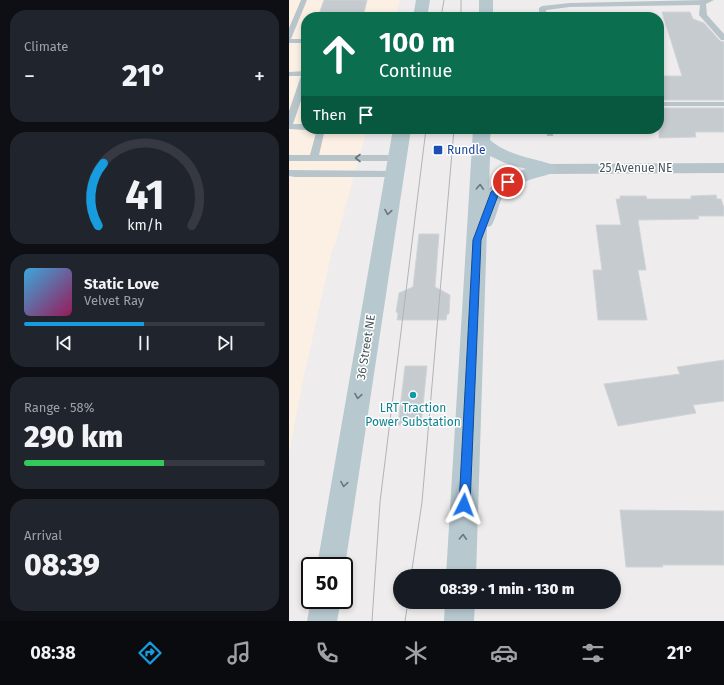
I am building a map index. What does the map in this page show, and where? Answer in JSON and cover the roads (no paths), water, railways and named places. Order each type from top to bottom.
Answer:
[{"type":"main road","points":[[421,12],[423,0]]},
{"type":"main road","points":[[486,0],[486,12]]},
{"type":"main road","name":"36 Street NE","points":[[332,557],[400,134]]},
{"type":"main road","points":[[482,136],[488,148],[501,156],[517,162],[548,169]]},
{"type":"main road","points":[[461,569],[482,136]]},
{"type":"main road","points":[[477,240],[495,192],[516,178],[548,169]]},
{"type":"main road","points":[[322,621],[324,609]]},
{"type":"main road","points":[[459,621],[460,609]]},
{"type":"street","name":"25 Avenue NE","points":[[548,169],[724,168]]},
{"type":"lane","points":[[289,37],[304,0]]},
{"type":"lane","points":[[543,8],[570,4],[703,3],[711,0]]},
{"type":"lane","points":[[537,1],[543,8],[543,12]]},
{"type":"lane","points":[[703,3],[703,15],[724,38]]},
{"type":"lane","points":[[289,41],[301,41]]},
{"type":"lane","points":[[289,74],[301,74]]},
{"type":"lane","points":[[289,123],[301,101]]},
{"type":"lane","points":[[664,104],[724,104]]},
{"type":"lane","points":[[289,126],[301,127]]},
{"type":"lane","points":[[314,158],[320,134]]},
{"type":"lane","points":[[289,158],[314,158],[395,166]]},
{"type":"lane","points":[[291,174],[395,166]]},
{"type":"tram line","points":[[442,12],[444,0]]},
{"type":"tram line","points":[[461,0],[461,12]]},
{"type":"tram line","points":[[372,621],[380,502],[425,134]]},
{"type":"tram line","points":[[412,569],[422,502],[454,134]]},
{"type":"tram line","points":[[405,621],[407,609]]},
{"type":"place","name":"Rundle","points":[[438,150]]},
{"type":"place","name":"LRT Traction Power Substation","points":[[413,395]]}]
